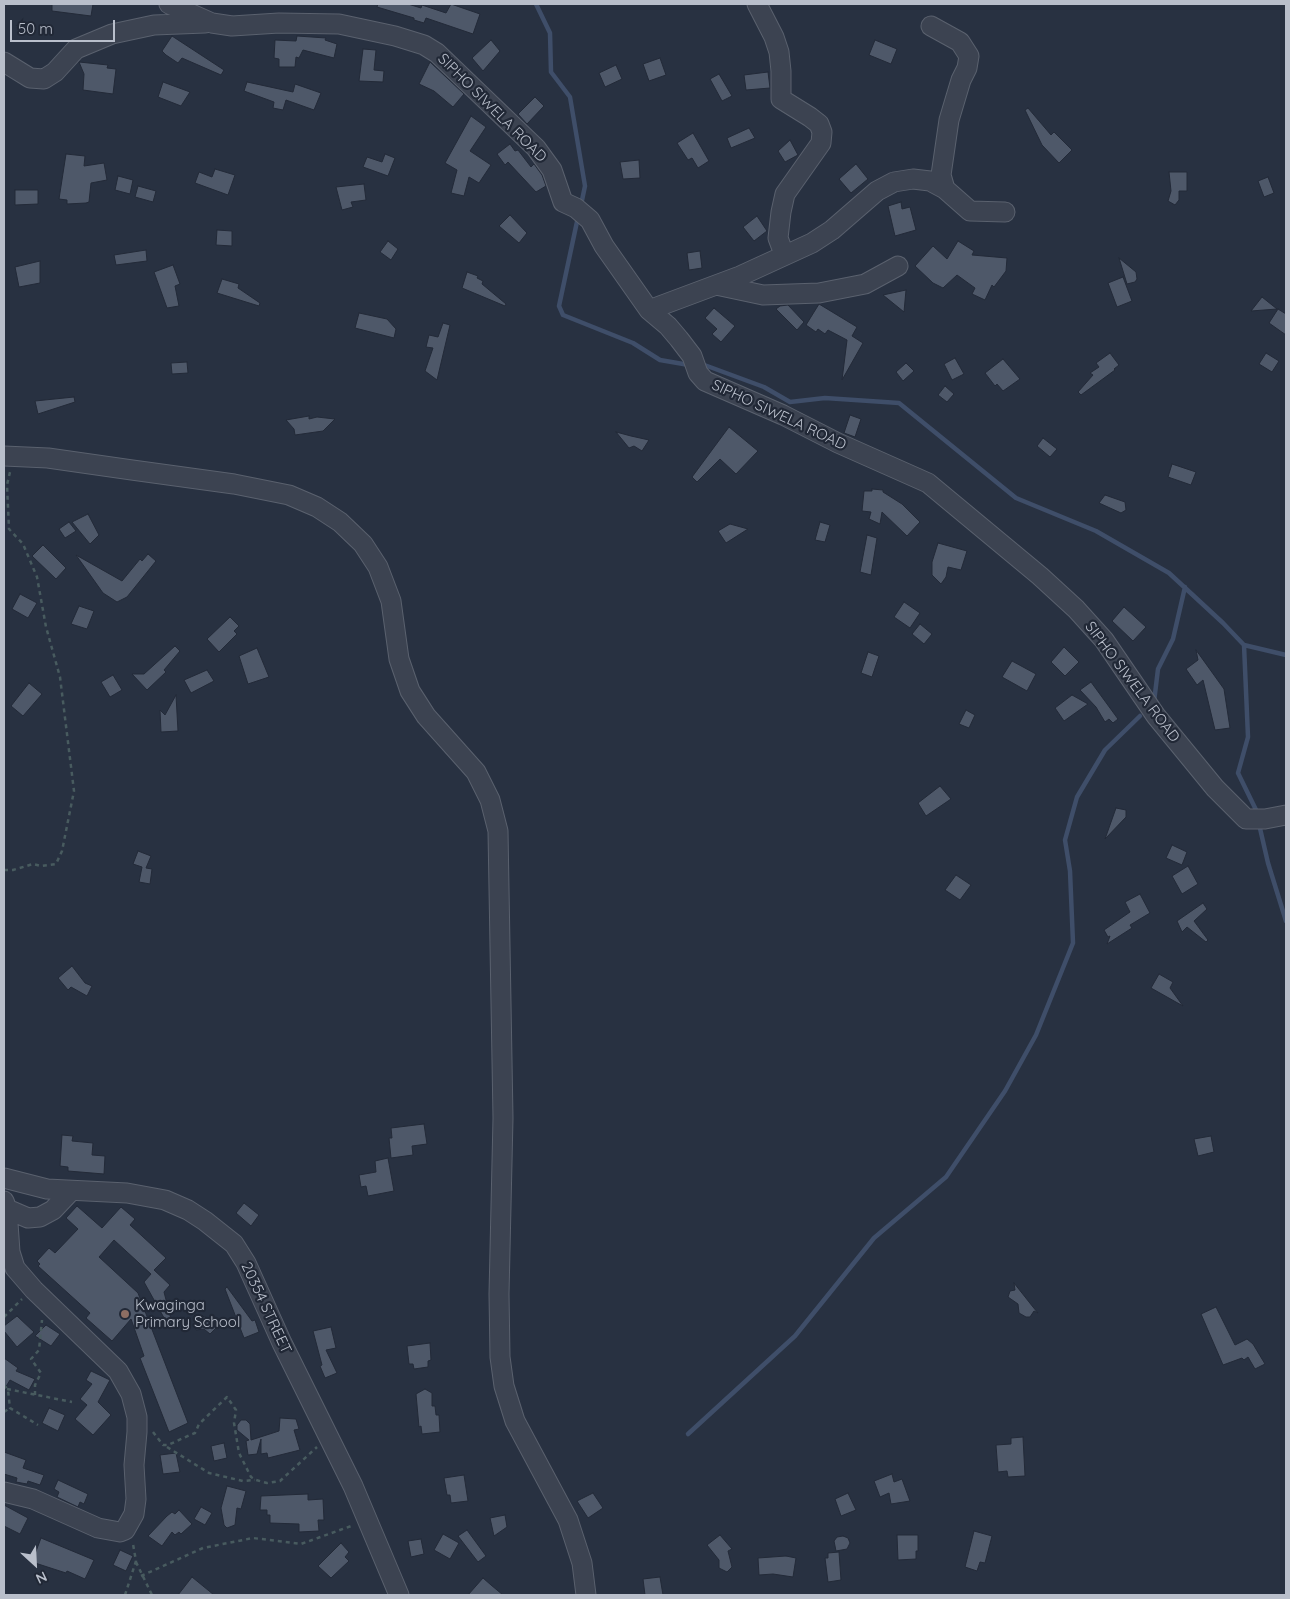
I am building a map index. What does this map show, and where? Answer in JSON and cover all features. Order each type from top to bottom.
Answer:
[{"type":"street","name":"SIPHO SIWELA ROAD","points":[[169,4],[212,23],[232,26],[279,23],[339,24],[395,36],[424,45],[442,57],[536,148],[552,170],[563,202],[576,208],[590,220],[604,246],[649,310],[668,326],[695,364],[705,382],[783,415],[838,443],[928,483],[1076,609],[1104,640],[1156,716],[1215,788],[1246,819],[1286,815]]},
{"type":"street","points":[[757,4],[779,52],[781,99],[810,116],[819,124],[822,132],[818,147],[785,194],[778,238],[784,254]]},
{"type":"street","points":[[4,62],[30,78],[44,79],[55,72],[76,49],[112,34],[154,25],[212,23]]},
{"type":"street","points":[[931,26],[960,42],[969,56],[967,68],[961,80],[948,120],[941,175],[945,189]]},
{"type":"street","points":[[649,310],[740,276],[784,254],[812,243],[832,230],[877,192],[894,182],[913,179],[930,180],[945,189],[970,211],[1005,212]]},
{"type":"street","points":[[716,285],[763,295],[819,293],[865,284],[898,266]]},
{"type":"street","points":[[9,456],[48,458],[183,477],[296,497],[317,507],[348,528],[363,544],[381,572],[391,601],[399,659],[410,691],[426,716],[476,772],[490,800],[498,831],[503,1118],[499,1294],[500,1356],[504,1386],[514,1421],[568,1520],[582,1563],[586,1595]]},
{"type":"street","name":"20354 STREET","points":[[4,1178],[47,1189],[127,1193],[165,1200],[188,1210],[224,1234],[246,1262],[282,1343],[368,1520],[399,1595]]},
{"type":"street","points":[[6,1205],[28,1218],[40,1217],[53,1210],[71,1191]]},
{"type":"street","points":[[4,1492],[33,1499],[98,1528],[120,1532],[125,1530],[134,1514],[136,1499],[134,1465],[136,1417],[131,1394],[118,1371],[49,1305],[15,1268],[11,1260],[6,1205]]},
{"type":"path","points":[[4,870],[13,870],[33,864],[41,866],[56,864],[62,851],[74,791],[60,677],[46,627],[37,577],[23,544],[9,529],[10,507],[7,485],[9,456]]},
{"type":"path","points":[[35,1395],[36,1385],[41,1374],[31,1359],[38,1350],[43,1317],[49,1305]]},
{"type":"path","points":[[4,1385],[7,1389],[10,1408],[38,1425]]},
{"type":"path","points":[[7,1389],[72,1402]]},
{"type":"path","points":[[163,1445],[168,1445],[195,1433],[199,1424],[227,1397],[236,1410],[234,1423],[239,1453],[251,1477],[256,1480],[267,1483],[280,1481],[323,1440],[330,1439]]},
{"type":"path","points":[[4,1412],[10,1408]]},
{"type":"path","points":[[136,1417],[155,1433],[163,1445],[177,1451],[209,1473],[243,1481],[256,1480]]},
{"type":"path","points":[[141,1576],[203,1548],[253,1538],[302,1544],[368,1520]]},
{"type":"path","points":[[125,1530],[136,1552],[136,1561],[125,1595]]},
{"type":"path","points":[[136,1561],[141,1576],[152,1595]]},
{"type":"building","points":[[52,4],[93,4],[91,16],[52,11]]},
{"type":"building","points":[[378,4],[408,4],[421,8],[422,5],[446,13],[451,4],[480,14],[473,34],[426,18],[424,23],[414,20],[414,18],[377,7]]},
{"type":"building","points":[[172,36],[224,70],[221,75],[182,58],[178,63],[166,55],[162,51]]},
{"type":"building","points":[[297,36],[326,38],[325,40],[337,44],[334,58],[303,50],[299,58],[296,57],[295,67],[279,67],[279,59],[274,58],[275,40],[296,41]]},
{"type":"building","points":[[491,40],[500,51],[483,71],[472,58]]},
{"type":"building","points":[[875,40],[897,49],[891,64],[869,55]]},
{"type":"building","points":[[363,49],[376,50],[374,70],[384,71],[383,82],[359,81]]},
{"type":"building","points":[[660,58],[666,75],[649,81],[643,64]]},
{"type":"building","points":[[79,62],[108,65],[107,68],[116,69],[113,94],[83,90],[84,74]]},
{"type":"building","points":[[430,62],[464,94],[453,107],[434,91],[419,84]]},
{"type":"building","points":[[616,65],[622,79],[605,87],[599,73]]},
{"type":"building","points":[[768,72],[770,88],[746,90],[744,75]]},
{"type":"building","points":[[719,74],[732,96],[722,101],[710,79]]},
{"type":"building","points":[[163,82],[190,92],[181,106],[158,97]]},
{"type":"building","points":[[247,82],[293,92],[295,84],[321,93],[314,110],[286,100],[283,110],[273,108],[274,102],[244,91]]},
{"type":"building","points":[[535,97],[544,106],[527,124],[518,114]]},
{"type":"building","points":[[1028,108],[1051,135],[1054,132],[1072,150],[1059,163],[1042,145],[1025,110]]},
{"type":"building","points":[[471,116],[486,127],[470,151],[491,165],[479,183],[469,177],[464,196],[451,193],[457,170],[445,163]]},
{"type":"building","points":[[749,128],[755,138],[731,148],[727,138]]},
{"type":"building","points":[[693,133],[709,161],[698,168],[692,158],[688,160],[677,143]]},
{"type":"building","points":[[790,140],[798,155],[785,162],[778,151]]},
{"type":"building","points":[[510,144],[515,151],[518,150],[531,167],[534,164],[542,175],[546,186],[536,192],[508,162],[505,165],[497,154]]},
{"type":"building","points":[[66,154],[85,156],[84,166],[104,163],[107,180],[91,183],[89,202],[67,204],[67,200],[59,199]]},
{"type":"building","points":[[385,154],[395,158],[388,176],[363,167],[367,157],[382,162]]},
{"type":"building","points":[[639,160],[640,178],[623,179],[620,162]]},
{"type":"building","points":[[856,164],[868,179],[851,193],[839,179]]},
{"type":"building","points":[[215,169],[235,175],[228,195],[195,183],[199,172],[212,177]]},
{"type":"building","points":[[1169,172],[1187,172],[1187,191],[1179,191],[1179,200],[1175,205],[1168,201],[1171,191]]},
{"type":"building","points":[[118,176],[133,180],[130,194],[115,190]]},
{"type":"building","points":[[1268,177],[1274,193],[1264,197],[1258,181]]},
{"type":"building","points":[[364,184],[366,200],[351,202],[353,207],[342,210],[336,187]]},
{"type":"building","points":[[138,186],[156,191],[153,202],[135,197]]},
{"type":"building","points":[[15,190],[38,190],[38,204],[15,205]]},
{"type":"building","points":[[901,202],[902,209],[910,207],[916,230],[895,236],[888,206]]},
{"type":"building","points":[[510,215],[527,233],[519,243],[499,226]]},
{"type":"building","points":[[757,216],[767,231],[754,241],[743,227]]},
{"type":"building","points":[[217,230],[232,231],[232,246],[216,245]]},
{"type":"building","points":[[388,241],[398,249],[391,260],[380,252]]},
{"type":"building","points":[[958,241],[974,251],[972,255],[1007,258],[1006,271],[994,287],[992,285],[985,300],[972,294],[975,288],[957,275],[943,288],[933,283],[915,266],[933,246],[947,259]]},
{"type":"building","points":[[146,250],[147,261],[116,265],[114,255]]},
{"type":"building","points":[[700,251],[702,268],[689,270],[687,253]]},
{"type":"building","points":[[1119,258],[1136,272],[1137,279],[1135,282],[1127,284]]},
{"type":"building","points":[[40,261],[40,283],[19,287],[15,267]]},
{"type":"building","points":[[173,265],[180,284],[175,286],[179,306],[167,308],[154,272]]},
{"type":"building","points":[[467,272],[478,276],[477,278],[483,281],[482,284],[506,304],[505,306],[462,288]]},
{"type":"building","points":[[1123,277],[1132,301],[1117,307],[1108,283]]},
{"type":"building","points":[[222,279],[239,284],[238,288],[260,303],[259,306],[217,293]]},
{"type":"building","points":[[906,290],[904,312],[883,295]]},
{"type":"building","points":[[1262,297],[1277,309],[1251,311]]},
{"type":"building","points":[[819,304],[857,327],[852,336],[863,343],[842,380],[847,340],[828,330],[825,334],[818,329],[816,332],[806,325]]},
{"type":"building","points":[[788,305],[804,322],[797,330],[776,309],[780,306]]},
{"type":"building","points":[[714,308],[735,326],[721,342],[712,334],[717,329],[705,318]]},
{"type":"building","points":[[1278,309],[1286,314],[1286,335],[1269,323]]},
{"type":"building","points":[[359,313],[387,319],[396,329],[394,338],[355,328]]},
{"type":"building","points":[[443,323],[450,325],[437,380],[425,371],[433,348],[426,347],[429,335],[438,337]]},
{"type":"building","points":[[1110,353],[1119,365],[1081,395],[1078,392],[1093,375],[1090,373],[1099,367],[1096,363]]},
{"type":"building","points":[[1266,353],[1279,361],[1272,372],[1259,364]]},
{"type":"building","points":[[955,358],[964,374],[952,380],[944,364]]},
{"type":"building","points":[[1003,359],[1020,379],[1003,391],[997,384],[995,386],[985,373]]},
{"type":"building","points":[[187,362],[188,373],[172,374],[171,363]]},
{"type":"building","points":[[906,363],[914,371],[903,381],[896,372]]},
{"type":"building","points":[[945,386],[954,394],[947,402],[938,395]]},
{"type":"building","points":[[74,397],[75,402],[38,414],[35,401]]},
{"type":"building","points":[[850,415],[861,419],[855,437],[844,433]]},
{"type":"building","points":[[309,416],[309,419],[317,417],[335,419],[323,431],[295,435],[294,429],[286,420]]},
{"type":"building","points":[[729,427],[758,451],[736,474],[720,459],[697,482],[692,477]]},
{"type":"building","points":[[616,432],[649,440],[642,451],[634,446],[629,448]]},
{"type":"building","points":[[1043,438],[1057,449],[1050,457],[1037,446]]},
{"type":"building","points":[[1172,464],[1196,472],[1191,485],[1168,477]]},
{"type":"building","points":[[872,489],[883,490],[883,492],[902,504],[920,522],[907,536],[882,512],[880,524],[869,519],[871,512],[862,511],[864,491],[872,491]]},
{"type":"building","points":[[1105,495],[1125,502],[1126,510],[1121,513],[1099,503]]},
{"type":"building","points":[[88,514],[99,535],[90,544],[72,522]]},
{"type":"building","points":[[69,522],[76,531],[65,538],[59,529]]},
{"type":"building","points":[[820,522],[830,525],[825,542],[815,540]]},
{"type":"building","points":[[730,524],[748,529],[726,543],[718,531]]},
{"type":"building","points":[[867,535],[877,538],[871,575],[860,572]]},
{"type":"building","points":[[938,543],[967,551],[961,570],[948,567],[946,577],[941,584],[932,575],[932,562]]},
{"type":"building","points":[[43,545],[66,568],[56,579],[32,556]]},
{"type":"building","points":[[148,554],[156,561],[127,597],[117,602],[103,593],[76,555],[122,581],[140,559],[142,561]]},
{"type":"building","points":[[20,594],[37,603],[28,618],[12,609]]},
{"type":"building","points":[[904,602],[920,613],[910,628],[894,617]]},
{"type":"building","points":[[79,606],[94,611],[87,629],[71,624]]},
{"type":"building","points":[[1124,607],[1146,627],[1133,641],[1112,621]]},
{"type":"building","points":[[230,617],[239,626],[234,631],[237,634],[219,652],[207,639]]},
{"type":"building","points":[[920,624],[932,634],[924,644],[912,634]]},
{"type":"building","points":[[175,646],[180,651],[164,670],[166,672],[147,690],[132,674],[144,674]]},
{"type":"building","points":[[1064,647],[1079,662],[1065,676],[1051,662]]},
{"type":"building","points":[[257,648],[269,677],[248,684],[239,656]]},
{"type":"building","points":[[1196,650],[1224,689],[1230,728],[1215,730],[1203,680],[1197,685],[1186,669],[1198,660]]},
{"type":"building","points":[[868,652],[879,656],[872,677],[861,673]]},
{"type":"building","points":[[1012,661],[1036,674],[1027,691],[1002,677]]},
{"type":"building","points":[[207,670],[214,681],[191,693],[184,680]]},
{"type":"building","points":[[113,675],[122,690],[110,697],[101,682]]},
{"type":"building","points":[[1091,682],[1118,719],[1113,723],[1109,719],[1105,722],[1096,707],[1080,690]]},
{"type":"building","points":[[29,683],[42,694],[23,716],[11,706]]},
{"type":"building","points":[[176,695],[178,731],[161,732],[160,710],[165,715]]},
{"type":"building","points":[[1072,695],[1088,704],[1064,721],[1055,708]]},
{"type":"building","points":[[966,710],[975,715],[969,728],[959,724]]},
{"type":"building","points":[[940,786],[951,799],[926,816],[918,803]]},
{"type":"building","points":[[1116,808],[1126,810],[1126,817],[1105,839]]},
{"type":"building","points":[[1172,845],[1187,852],[1182,865],[1166,858]]},
{"type":"building","points":[[138,851],[151,856],[146,868],[152,869],[150,884],[139,882],[142,867],[133,864]]},
{"type":"building","points":[[1188,866],[1198,884],[1182,894],[1172,876]]},
{"type":"building","points":[[956,875],[971,885],[960,900],[945,890]]},
{"type":"building","points":[[1140,894],[1150,913],[1130,925],[1132,928],[1107,944],[1110,936],[1108,937],[1104,930],[1130,912],[1125,902]]},
{"type":"building","points":[[1203,903],[1207,909],[1194,921],[1208,940],[1206,942],[1187,927],[1182,932],[1177,921]]},
{"type":"building","points":[[72,966],[85,983],[92,986],[87,996],[71,987],[68,990],[58,978]]},
{"type":"building","points":[[1159,974],[1173,982],[1170,988],[1183,1006],[1151,988]]},
{"type":"building","points":[[424,1124],[427,1144],[412,1146],[413,1155],[391,1158],[389,1138],[392,1138],[391,1128]]},
{"type":"building","points":[[62,1135],[73,1136],[72,1141],[93,1143],[92,1155],[105,1156],[104,1174],[68,1171],[68,1167],[60,1166]]},
{"type":"building","points":[[1211,1136],[1214,1152],[1198,1156],[1194,1139]]},
{"type":"building","points":[[388,1158],[394,1191],[368,1196],[366,1186],[361,1187],[359,1175],[376,1172],[375,1161]]},
{"type":"building","points":[[244,1203],[259,1215],[251,1226],[236,1213]]},
{"type":"building","points":[[77,1206],[102,1228],[121,1207],[135,1219],[130,1225],[166,1258],[154,1270],[170,1285],[164,1292],[172,1323],[168,1325],[144,1282],[151,1274],[114,1240],[99,1257],[138,1293],[188,1423],[169,1432],[140,1358],[144,1356],[131,1319],[112,1341],[86,1318],[90,1313],[38,1266],[40,1264],[37,1261],[49,1248],[55,1253],[78,1229],[66,1218]]},
{"type":"building","points":[[1014,1283],[1038,1313],[1034,1311],[1030,1317],[1026,1317],[1019,1313],[1018,1304],[1008,1297],[1010,1291],[1015,1290]]},
{"type":"building","points":[[227,1287],[252,1321],[255,1320],[259,1332],[244,1338],[225,1289]]},
{"type":"building","points":[[1216,1307],[1235,1345],[1247,1339],[1253,1344],[1265,1364],[1255,1369],[1248,1357],[1244,1360],[1242,1358],[1223,1365],[1201,1314]]},
{"type":"building","points":[[17,1316],[34,1332],[17,1347],[4,1331],[4,1326]]},
{"type":"building","points":[[202,1316],[221,1323],[210,1334],[204,1329],[196,1330],[195,1322]]},
{"type":"building","points":[[46,1325],[60,1334],[51,1346],[35,1336]]},
{"type":"building","points":[[331,1327],[336,1348],[326,1350],[337,1373],[325,1378],[320,1366],[322,1365],[313,1331]]},
{"type":"building","points":[[430,1343],[431,1360],[428,1361],[428,1367],[414,1369],[413,1364],[409,1364],[407,1346]]},
{"type":"building","points":[[4,1358],[18,1368],[16,1371],[35,1379],[29,1390],[10,1380],[4,1390]]},
{"type":"building","points":[[91,1371],[110,1380],[98,1402],[111,1415],[93,1435],[75,1419],[87,1405],[80,1399],[92,1384],[86,1380]]},
{"type":"building","points":[[425,1389],[432,1393],[432,1406],[435,1406],[436,1415],[439,1415],[440,1432],[422,1434],[421,1426],[419,1427],[416,1394]]},
{"type":"building","points":[[49,1408],[65,1415],[58,1431],[42,1423]]},
{"type":"building","points":[[280,1418],[296,1419],[299,1429],[294,1430],[300,1450],[268,1458],[267,1453],[261,1454],[261,1439],[257,1454],[248,1455],[246,1441],[249,1440],[237,1430],[237,1425],[241,1420],[246,1420],[250,1424],[251,1440],[279,1431]]},
{"type":"building","points":[[1023,1437],[1025,1476],[1008,1477],[1007,1471],[998,1472],[996,1445],[1011,1444],[1011,1438]]},
{"type":"building","points":[[224,1443],[227,1458],[214,1461],[211,1446]]},
{"type":"building","points":[[4,1452],[26,1460],[23,1468],[44,1475],[40,1485],[28,1481],[27,1484],[16,1482],[17,1478],[4,1474]]},
{"type":"building","points":[[176,1453],[180,1472],[163,1474],[160,1455]]},
{"type":"building","points":[[892,1474],[894,1482],[902,1479],[910,1501],[891,1504],[889,1493],[880,1497],[874,1481]]},
{"type":"building","points":[[464,1475],[468,1501],[451,1503],[450,1495],[447,1495],[444,1478]]},
{"type":"building","points":[[58,1480],[88,1494],[84,1504],[80,1502],[78,1507],[57,1497],[59,1492],[54,1489]]},
{"type":"building","points":[[227,1486],[246,1491],[241,1509],[237,1508],[235,1525],[227,1528],[224,1525],[221,1508]]},
{"type":"building","points":[[593,1493],[603,1508],[588,1518],[577,1501]]},
{"type":"building","points":[[848,1493],[856,1510],[841,1516],[835,1499]]},
{"type":"building","points":[[308,1494],[308,1500],[323,1499],[324,1520],[318,1520],[319,1531],[299,1532],[299,1524],[270,1523],[270,1515],[267,1515],[267,1510],[260,1510],[261,1496]]},
{"type":"building","points":[[4,1505],[28,1518],[20,1534],[4,1526]]},
{"type":"building","points":[[201,1507],[212,1513],[205,1525],[194,1519]]},
{"type":"building","points":[[179,1510],[192,1524],[181,1534],[179,1532],[175,1535],[172,1532],[162,1546],[148,1536],[167,1516],[172,1512],[175,1514]]},
{"type":"building","points":[[505,1515],[507,1527],[494,1536],[490,1518]]},
{"type":"building","points":[[467,1530],[486,1556],[478,1562],[458,1536]]},
{"type":"building","points":[[974,1531],[992,1536],[985,1563],[980,1562],[977,1571],[965,1567]]},
{"type":"building","points":[[443,1534],[459,1543],[450,1559],[434,1550]]},
{"type":"building","points":[[720,1535],[732,1549],[728,1551],[732,1567],[727,1572],[719,1568],[719,1560],[707,1545]]},
{"type":"building","points":[[897,1535],[918,1535],[916,1559],[898,1560]]},
{"type":"building","points":[[843,1536],[848,1538],[850,1543],[847,1549],[836,1551],[834,1541],[837,1537]]},
{"type":"building","points":[[41,1538],[94,1560],[85,1579],[67,1571],[66,1573],[32,1562]]},
{"type":"building","points":[[421,1539],[424,1554],[411,1557],[408,1541]]},
{"type":"building","points":[[341,1543],[349,1552],[345,1557],[349,1561],[331,1578],[318,1566]]},
{"type":"building","points":[[120,1550],[133,1556],[126,1571],[113,1565]]},
{"type":"building","points":[[839,1552],[841,1580],[828,1582],[825,1558],[828,1558],[828,1553]]},
{"type":"building","points":[[786,1556],[796,1558],[793,1577],[773,1574],[759,1575],[758,1558]]},
{"type":"building","points":[[192,1577],[214,1595],[178,1595]]},
{"type":"building","points":[[660,1577],[663,1595],[645,1595],[643,1579]]},
{"type":"building","points":[[483,1578],[491,1585],[503,1595],[468,1595]]},
{"type":"waterway","points":[[536,4],[550,33],[551,72],[570,97],[585,186],[581,205]]},
{"type":"waterway","points":[[578,217],[559,306],[563,315],[633,343],[660,360],[689,365]]},
{"type":"waterway","points":[[699,363],[764,387],[790,402],[825,398],[899,403],[1016,498],[1096,531],[1169,573],[1244,645],[1286,655]]},
{"type":"waterway","points":[[1154,702],[1158,669],[1173,639],[1185,587]]},
{"type":"waterway","points":[[1244,645],[1248,737],[1238,773],[1258,814]]},
{"type":"waterway","points":[[688,1434],[795,1336],[874,1238],[946,1177],[1005,1091],[1036,1035],[1073,943],[1070,871],[1065,840],[1077,797],[1105,750],[1140,716]]},
{"type":"waterway","points":[[1259,824],[1268,863],[1286,921]]},
{"type":"place","name":"Kwaginga Primary School","points":[[125,1314]]}]
